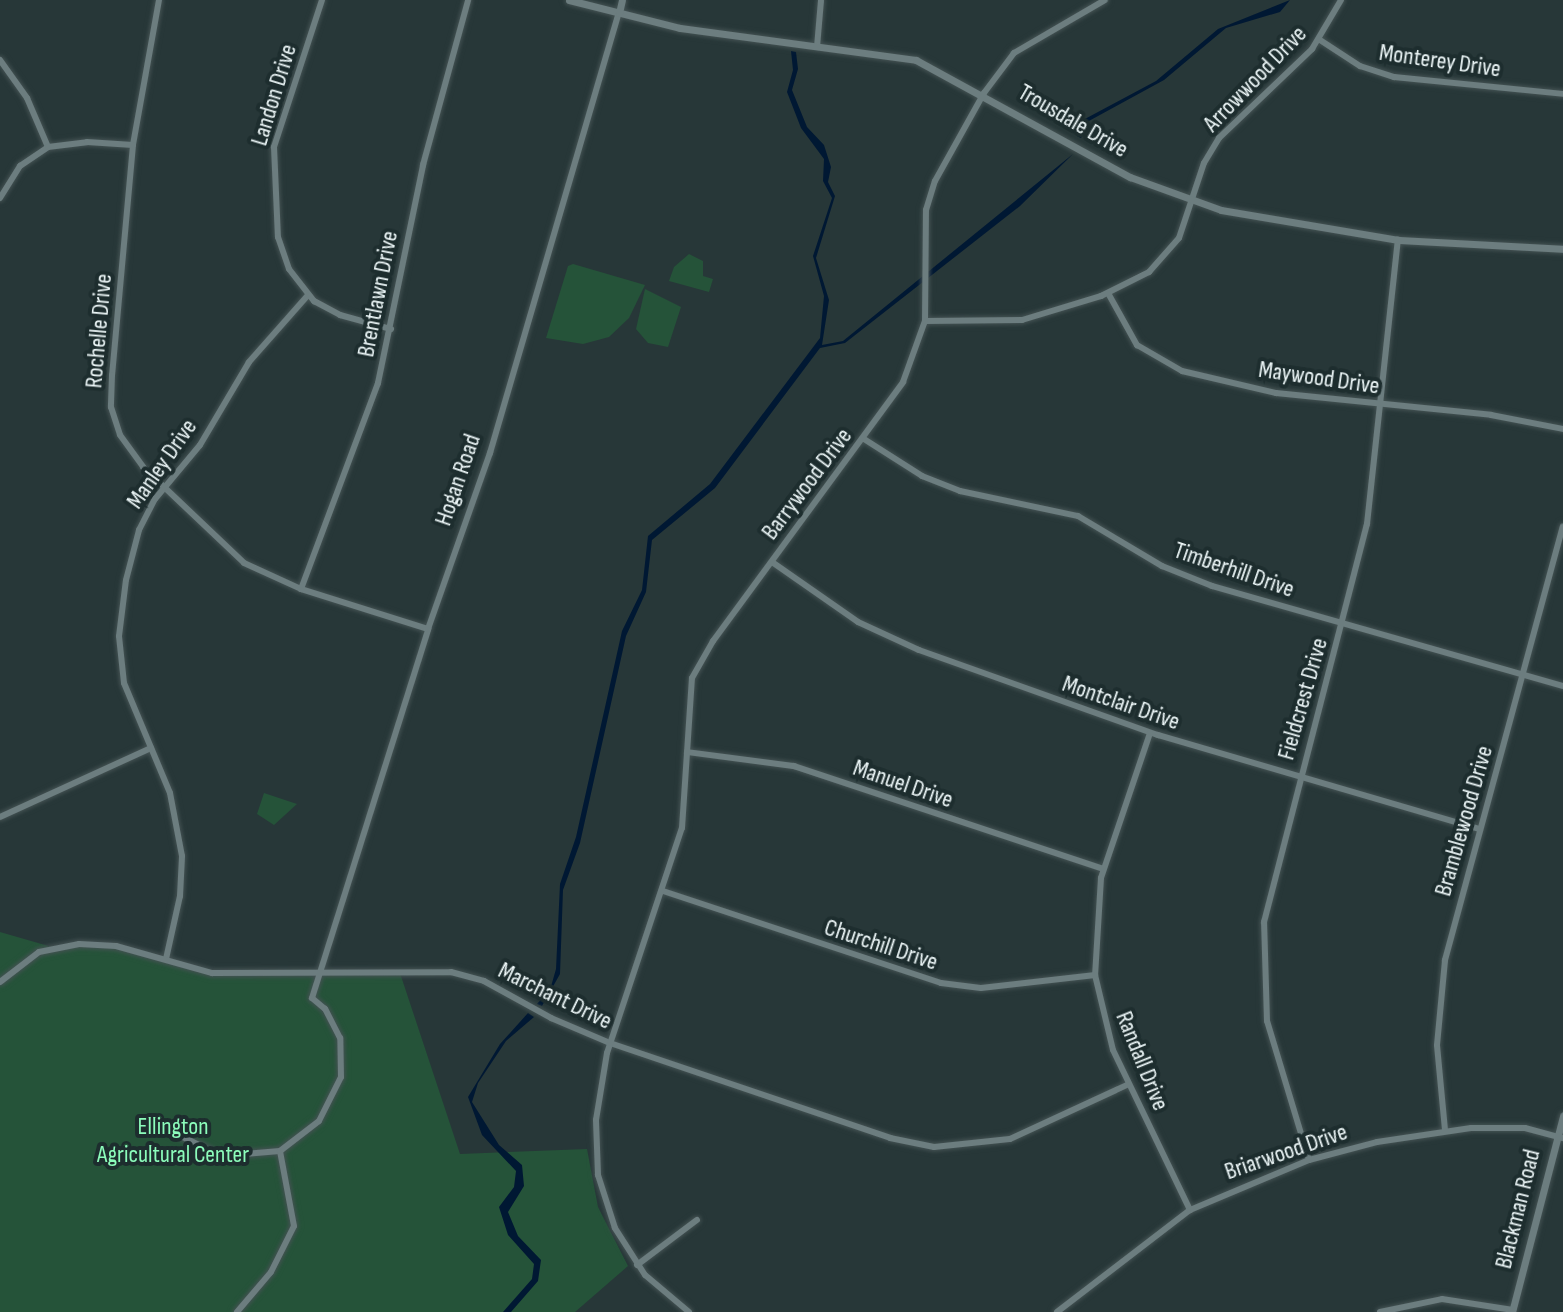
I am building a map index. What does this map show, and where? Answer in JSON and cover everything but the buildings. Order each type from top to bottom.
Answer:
[{"type":"street","name":"Rochelle Drive","points":[[159,0],[133,145],[111,407],[123,441],[164,488],[237,558],[301,589],[428,629]]},
{"type":"street","name":"Landon Drive","points":[[322,0],[280,120],[272,161],[280,248],[308,295],[340,315],[391,329]]},
{"type":"street","name":"Brentlawn Drive","points":[[301,589],[368,413],[391,329],[423,165],[468,0]]},
{"type":"street","name":"Trousdale Drive","points":[[569,0],[680,28],[916,60],[984,93],[1130,177],[1192,202],[1398,240],[1563,249]]},
{"type":"street","name":"Hogan Road","points":[[280,1151],[319,1121],[341,1077],[340,1038],[325,1009],[312,998],[428,629],[490,453],[622,0]]},
{"type":"street","points":[[817,47],[821,0]]},
{"type":"street","name":"Barrywood Drive","points":[[689,1312],[637,1265],[612,1221],[598,1175],[596,1111],[610,1043],[663,891],[683,823],[694,673],[903,382],[925,321],[923,225],[932,190],[984,93],[1014,53],[1105,0]]},
{"type":"street","name":"Arrowwood Drive","points":[[925,321],[1013,322],[1108,293],[1161,262],[1179,238],[1219,138],[1320,40],[1341,0]]},
{"type":"street","name":"Monterey Drive","points":[[1320,40],[1360,66],[1394,77],[1563,94]]},
{"type":"street","points":[[0,60],[27,98],[48,147]]},
{"type":"street","points":[[0,198],[15,172],[48,147],[87,142],[133,145]]},
{"type":"street","name":"Fieldcrest Drive","points":[[1309,1160],[1279,1075],[1262,974],[1268,894],[1343,624],[1370,511],[1398,240]]},
{"type":"street","name":"Maywood Drive","points":[[1108,293],[1134,341],[1169,366],[1276,393],[1491,415],[1563,429]]},
{"type":"street","name":"Manley Drive","points":[[166,959],[180,896],[182,856],[170,793],[124,683],[119,626],[134,545],[164,488],[200,445],[249,362],[308,295]]},
{"type":"street","name":"Timberhill Drive","points":[[864,439],[940,484],[995,500],[1075,514],[1194,580],[1563,686]]},
{"type":"street","name":"Bramblewood Drive","points":[[1445,1130],[1437,1063],[1439,1003],[1451,931],[1525,675],[1563,527]]},
{"type":"street","name":"Montclair Drive","points":[[772,562],[882,634],[1150,733],[1480,829]]},
{"type":"street","name":"Randall Drive","points":[[1150,733],[1103,869],[1095,975],[1106,1028],[1127,1085],[1190,1210]]},
{"type":"street","points":[[0,817],[53,798],[151,748]]},
{"type":"street","name":"Manuel Drive","points":[[687,752],[794,766],[1103,869]]},
{"type":"street","name":"Churchill Drive","points":[[663,891],[941,983],[996,987],[1095,975]]},
{"type":"street","name":"Marchant Drive","points":[[1,982],[52,947],[102,944],[212,973],[323,970],[468,976],[610,1043],[890,1138],[934,1147],[1010,1139],[1127,1085]]},
{"type":"street","name":"Blackman Road","points":[[1513,1311],[1563,1116]]},
{"type":"street","points":[[161,1126],[221,1156],[280,1151],[294,1226],[271,1272],[237,1312]]},
{"type":"street","name":"Briarwood Drive","points":[[1057,1312],[1190,1210],[1309,1160],[1445,1130],[1507,1127],[1560,1137]]},
{"type":"street","points":[[637,1265],[697,1220]]},
{"type":"street","points":[[1380,1312],[1442,1299],[1513,1311]]},
{"type":"green space","points":[[689,254],[703,261],[703,276],[713,279],[709,292],[669,281],[674,267]]},
{"type":"green space","points":[[573,264],[645,285],[629,318],[609,337],[583,344],[546,338],[568,266]]},
{"type":"green space","points":[[645,289],[681,307],[668,347],[648,343],[636,329]]},
{"type":"green space","points":[[264,793],[297,804],[274,825],[257,814]]},
{"type":"green space","name":"Ellington Agricultural Center","points":[[0,932],[52,947],[102,944],[199,970],[399,970],[460,1154],[587,1149],[598,1207],[628,1266],[575,1312],[0,1312]]},
{"type":"water","points":[[1290,0],[1280,12],[1226,28],[1164,80],[1087,122],[1081,138],[1077,136],[1083,120],[1156,81],[1218,29]]},
{"type":"water","points":[[791,51],[796,52],[798,69],[792,90],[807,127],[824,145],[831,167],[828,182],[835,196],[816,258],[829,300],[822,345],[843,341],[1073,154],[1020,206],[845,343],[820,348],[715,488],[652,540],[646,592],[626,636],[580,843],[563,890],[560,974],[542,1006],[537,1004],[550,990],[556,969],[560,884],[576,837],[622,631],[642,590],[648,536],[710,484],[820,338],[824,296],[813,256],[832,198],[823,181],[824,159],[801,128],[787,92],[793,70]]},
{"type":"water","points":[[528,1013],[534,1017],[506,1041],[478,1083],[472,1102],[499,1145],[522,1165],[524,1186],[508,1212],[518,1236],[541,1260],[538,1281],[511,1312],[503,1312],[532,1279],[534,1264],[508,1235],[499,1207],[514,1187],[516,1171],[482,1135],[468,1097],[500,1044]]}]
